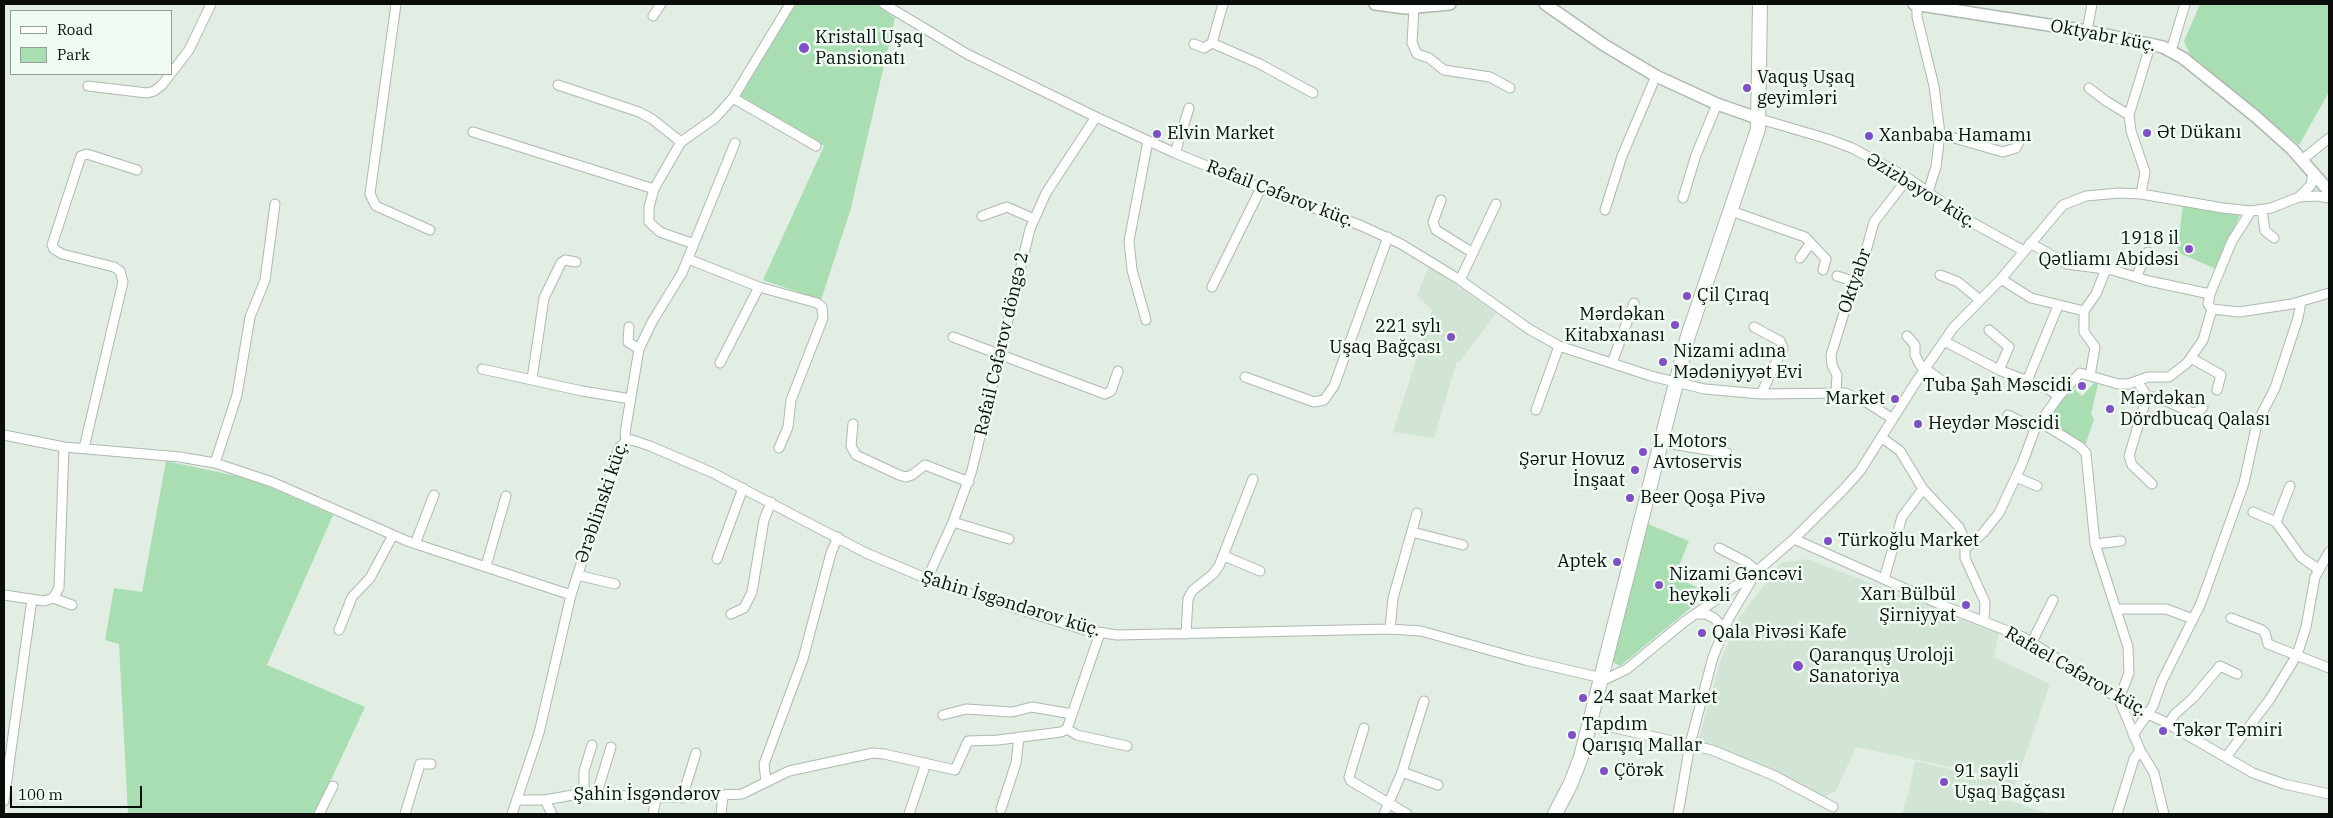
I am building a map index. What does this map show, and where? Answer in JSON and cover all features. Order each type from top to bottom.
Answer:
[{"type":"main road","points":[[1555,814],[1576,770],[1674,382],[1690,329],[1757,134],[1760,119],[1760,4]]},
{"type":"street","points":[[172,72],[189,50],[211,4]]},
{"type":"street","points":[[396,4],[370,194],[376,206],[430,230]]},
{"type":"street","points":[[653,16],[661,4]]},
{"type":"street","points":[[694,244],[660,232],[649,222],[649,207],[654,189],[681,142],[715,118],[732,98],[790,4]]},
{"type":"street","name":"Rəfail Cəfərov küç.","points":[[884,4],[967,54],[1096,118],[1261,188],[1331,213],[1413,250],[1460,280],[1529,329],[1559,346],[1705,390],[1760,394],[1836,392],[1860,398],[1892,419]]},
{"type":"street","points":[[1194,44],[1204,48],[1212,43],[1223,4]]},
{"type":"street","points":[[1375,4],[1405,8],[1450,4]]},
{"type":"street","points":[[1545,4],[1604,45],[1656,76],[1717,104],[1760,119]]},
{"type":"street","points":[[1921,4],[1917,17],[1934,86],[1940,134],[1936,168],[1928,192]]},
{"type":"street","name":"Oktyabr küç.","points":[[1921,4],[2151,43],[2171,51],[2200,71],[2255,116],[2302,160],[2326,187]]},
{"type":"street","points":[[2087,32],[2092,4]]},
{"type":"street","points":[[2171,51],[2185,4]]},
{"type":"street","points":[[1414,7],[1412,43],[1417,54],[1428,58],[1444,70],[1490,77],[1510,88]]},
{"type":"street","points":[[1212,43],[1260,64],[1314,93]]},
{"type":"street","points":[[2141,194],[2145,172],[2131,131],[2129,115],[2151,43]]},
{"type":"street","points":[[88,86],[147,93],[154,91],[162,85],[170,75]]},
{"type":"street","points":[[1605,210],[1622,156],[1656,76]]},
{"type":"street","points":[[558,85],[639,112],[681,142]]},
{"type":"street","points":[[2090,88],[2106,101],[2129,115]]},
{"type":"street","points":[[732,98],[816,146]]},
{"type":"street","points":[[1684,198],[1696,155],[1717,104]]},
{"type":"street","points":[[1175,153],[1189,108]]},
{"type":"street","name":"Rəfail Cəfərov döngə 2","points":[[927,579],[953,522],[968,482],[1026,241],[1034,218],[1057,176],[1096,118]]},
{"type":"street","name":"Əzizbəyov küç.","points":[[1760,119],[1842,144],[1908,178],[1964,218],[2067,264],[2106,269],[2210,294]]},
{"type":"street","points":[[473,132],[654,189]]},
{"type":"street","points":[[1940,134],[2003,152],[2016,148],[2022,135]]},
{"type":"street","points":[[2302,160],[2329,138]]},
{"type":"street","points":[[1146,320],[1132,270],[1129,240],[1148,141]]},
{"type":"street","name":"Ərəblinski küç.","points":[[512,814],[539,733],[577,575],[619,448],[626,441],[625,433],[639,349],[688,259],[735,143]]},
{"type":"street","points":[[84,448],[123,282],[120,271],[114,267],[62,254],[54,250],[52,245],[81,156],[87,154],[137,170]]},
{"type":"street","points":[[2299,197],[2311,185],[2313,173]]},
{"type":"street","name":"Oktyabr","points":[[1836,392],[1837,375],[1830,355],[1856,282],[1874,222],[1908,178]]},
{"type":"street","points":[[2317,196],[2326,187]]},
{"type":"street","points":[[1212,287],[1261,188]]},
{"type":"street","points":[[1600,679],[1611,678],[1627,669],[1696,614],[1756,571],[1794,539],[1854,479],[1892,419],[1961,318],[2001,279],[2058,209],[2068,202],[2105,193],[2141,194],[2251,211],[2262,210],[2299,197],[2317,196],[2329,198]]},
{"type":"street","points":[[1441,200],[1433,222],[1436,230],[1473,253]]},
{"type":"street","points":[[215,463],[237,395],[250,317],[266,280],[275,204]]},
{"type":"street","points":[[1460,280],[1496,204]]},
{"type":"street","points":[[982,216],[1006,207],[1034,218]]},
{"type":"street","points":[[2262,210],[2265,231],[2274,238]]},
{"type":"street","points":[[1731,211],[1805,237],[1826,258],[1823,270]]},
{"type":"street","points":[[2251,211],[2232,241],[2210,294],[2208,304],[2212,309],[2240,312],[2300,302],[2329,293]]},
{"type":"street","points":[[1245,377],[1314,402],[1324,400],[1334,386],[1388,238]]},
{"type":"street","points":[[1800,258],[1810,244]]},
{"type":"street","points":[[2136,277],[2148,252]]},
{"type":"street","points":[[688,259],[759,287],[817,303],[824,312],[791,400],[788,427],[779,448]]},
{"type":"street","points":[[532,379],[544,298],[561,263],[565,260],[576,262]]},
{"type":"street","points":[[2090,376],[2096,347],[2084,332],[2084,311],[2099,288],[2106,269]]},
{"type":"street","points":[[1940,275],[1958,282],[1980,300]]},
{"type":"street","points":[[1837,276],[1856,282]]},
{"type":"street","points":[[2001,279],[2031,298],[2084,311]]},
{"type":"street","points":[[720,363],[759,287]]},
{"type":"street","points":[[2134,735],[2148,715],[2162,681],[2194,619],[2244,483],[2258,423],[2275,388],[2298,318],[2300,302]]},
{"type":"street","points":[[1612,363],[1634,303]]},
{"type":"street","points":[[2027,381],[2058,306]]},
{"type":"street","points":[[1967,546],[1983,534],[1995,520],[2016,477],[2037,426],[2078,374],[2083,373],[2123,385],[2148,377],[2169,377],[2191,358],[2203,340],[2212,309]]},
{"type":"street","points":[[629,327],[628,342],[639,349]]},
{"type":"street","points":[[1754,327],[1780,341],[1783,348],[1760,394]]},
{"type":"street","points":[[1989,330],[2009,347],[1999,370]]},
{"type":"street","points":[[1907,336],[1915,345],[1915,355],[1925,370],[1949,386]]},
{"type":"street","points":[[953,337],[1105,394],[1111,391],[1118,371]]},
{"type":"street","points":[[1944,341],[1999,370],[2048,389],[2059,396]]},
{"type":"street","points":[[1536,410],[1559,346]]},
{"type":"street","points":[[2191,358],[2221,375],[2217,390]]},
{"type":"street","points":[[482,369],[582,391],[631,399]]},
{"type":"street","points":[[2137,381],[2147,396],[2159,398],[2194,413],[2203,407]]},
{"type":"street","points":[[2147,396],[2129,456],[2132,465],[2152,484]]},
{"type":"street","points":[[2008,415],[2037,426],[2079,446],[2086,453],[2094,544],[2117,609],[2129,658],[2127,681],[2119,699],[2140,750],[2154,773],[2164,814]]},
{"type":"street","points":[[853,424],[851,446],[856,456],[906,477],[925,465],[968,482]]},
{"type":"street","points":[[4,435],[64,447],[180,457],[215,463],[264,479],[415,544],[571,595]]},
{"type":"street","points":[[1881,438],[1900,451],[1922,489],[1953,520],[1967,546],[1965,558],[1985,602],[1984,621]]},
{"type":"street","name":"Şahin İsgəndərov küç.","points":[[626,441],[638,442],[676,456],[744,488],[878,559],[927,579],[961,592],[1100,633],[1186,634],[1390,629],[1438,635],[1472,646],[1600,679]]},
{"type":"street","points":[[1659,442],[1728,454]]},
{"type":"street","points":[[53,598],[60,582],[64,447]]},
{"type":"street","points":[[2016,477],[2037,486]]},
{"type":"street","points":[[1186,634],[1187,605],[1192,591],[1213,574],[1224,556],[1253,479]]},
{"type":"street","points":[[2276,522],[2290,486]]},
{"type":"street","points":[[717,559],[744,488]]},
{"type":"street","points":[[1884,579],[1902,517],[1922,489]]},
{"type":"street","points":[[415,544],[434,495]]},
{"type":"street","points":[[486,566],[506,496]]},
{"type":"street","points":[[731,614],[740,612],[744,608],[752,592],[764,520],[771,502]]},
{"type":"street","points":[[2253,512],[2276,522],[2301,557],[2318,569]]},
{"type":"street","points":[[1390,629],[1393,598],[1417,513]]},
{"type":"street","points":[[953,522],[1009,539]]},
{"type":"street","points":[[1412,532],[1463,545]]},
{"type":"street","points":[[340,630],[352,597],[370,578],[393,535]]},
{"type":"street","points":[[766,782],[764,764],[803,659],[832,552],[838,538]]},
{"type":"street","name":"Rafael Cəfərov küç.","points":[[1794,539],[1944,606],[2032,642],[2119,699],[2168,724],[2253,773],[2329,794]]},
{"type":"street","points":[[2094,544],[2121,541]]},
{"type":"street","points":[[1719,548],[1746,562],[1756,571]]},
{"type":"street","points":[[2226,757],[2270,699],[2297,655],[2306,627],[2318,569],[2329,552]]},
{"type":"street","points":[[1224,556],[1260,571]]},
{"type":"street","points":[[1678,814],[1690,744],[1721,634],[1756,571]]},
{"type":"street","points":[[577,575],[615,584]]},
{"type":"street","points":[[4,595],[44,601],[53,598],[72,605]]},
{"type":"street","points":[[4,801],[32,599]]},
{"type":"street","points":[[2032,642],[2053,600]]},
{"type":"street","points":[[2117,609],[2166,609],[2194,619]]},
{"type":"street","points":[[1696,614],[1706,614],[1714,618],[1719,623],[1721,634]]},
{"type":"street","points":[[2231,618],[2262,630],[2265,633],[2268,644],[2329,668]]},
{"type":"street","points":[[1100,633],[1067,729],[1077,735],[1127,746]]},
{"type":"street","points":[[2168,724],[2220,666],[2238,674]]},
{"type":"street","points":[[1384,814],[1402,772],[1424,701]]},
{"type":"street","points":[[943,715],[966,709],[1012,712],[1032,707],[1072,714]]},
{"type":"street","points":[[1589,722],[1690,744],[1752,765],[1834,806]]},
{"type":"street","points":[[1364,728],[1349,777],[1351,782],[1407,814]]},
{"type":"street","name":"Şahin İsgəndərov","points":[[518,800],[545,800],[584,793],[656,798],[723,796],[752,791],[789,771],[860,755],[884,754],[955,770],[968,741],[1061,732],[1067,729]]},
{"type":"street","points":[[1001,809],[1016,763],[1019,737]]},
{"type":"street","points":[[584,793],[584,771],[592,745]]},
{"type":"street","points":[[597,793],[611,747]]},
{"type":"street","points":[[2117,814],[2134,760],[2140,750]]},
{"type":"street","points":[[682,798],[696,753]]},
{"type":"street","points":[[909,814],[926,763]]},
{"type":"street","points":[[405,814],[420,764],[431,764]]},
{"type":"street","points":[[1402,772],[1438,785]]},
{"type":"street","points":[[319,814],[332,786]]},
{"type":"street","points":[[721,814],[723,796]]},
{"type":"street","points":[[653,814],[656,798]]},
{"type":"street","points":[[545,800],[552,814]]},
{"type":"shaded area","name":"221 sylı Uşaq Bağçası","points":[[1429,266],[1496,313],[1460,361],[1457,361],[1434,438],[1393,432],[1432,310],[1417,295]]},
{"type":"shaded area","points":[[1808,559],[1999,633],[1994,657],[2050,684],[2010,799],[1976,788],[1978,773],[1856,747],[1836,791],[1824,797],[1783,775],[1698,741],[1721,659],[1740,616],[1781,563]]},
{"type":"shaded area","name":"91 sayli Uşaq Bağçası","points":[[1915,761],[1977,775],[1975,789],[2049,814],[1902,814]]},
{"type":"green space","points":[[794,4],[875,4],[895,18],[851,208],[821,300],[763,280],[824,146],[740,97]]},
{"type":"green space","points":[[2200,4],[2329,4],[2329,92],[2299,145],[2190,55],[2184,41]]},
{"type":"green space","points":[[2183,205],[2240,215],[2216,269],[2177,252]]},
{"type":"green space","points":[[2094,383],[2098,384],[2091,414],[2094,419],[2086,443],[2080,443],[2045,422],[2071,386],[2082,396]]},
{"type":"green space","points":[[166,461],[241,477],[272,488],[333,515],[267,665],[365,707],[315,814],[128,814],[119,644],[105,640],[114,588],[142,592]]},
{"type":"green space","points":[[1648,524],[1689,541],[1679,566],[1684,581],[1709,593],[1620,666],[1609,660]]},
{"type":"place","name":"Kristall Uşaq Pansionatı","points":[[804,48]]},
{"type":"place","name":"Vaquş Uşaq geyimləri","points":[[1747,88]]},
{"type":"place","name":"Ət Dükanı","points":[[2147,133]]},
{"type":"place","name":"Elvin Market","points":[[1157,134]]},
{"type":"place","name":"Xanbaba Hamamı","points":[[1869,136]]},
{"type":"place","name":"1918 il Qətliamı Abidəsi","points":[[2189,249]]},
{"type":"place","name":"Çil Çıraq","points":[[1687,296]]},
{"type":"place","name":"Mərdəkan Kitabxanası","points":[[1675,325]]},
{"type":"place","name":"221 sylı Uşaq Bağçası","points":[[1451,337]]},
{"type":"place","name":"Nizami adına Mədəniyyət Evi","points":[[1663,362]]},
{"type":"place","name":"Tuba Şah Məscidi","points":[[2082,386]]},
{"type":"place","name":"Market","points":[[1895,399]]},
{"type":"place","name":"Mərdəkan Dördbucaq Qalası","points":[[2110,409]]},
{"type":"place","name":"Heydər Məscidi","points":[[1918,424]]},
{"type":"place","name":"L Motors Avtoservis","points":[[1643,452]]},
{"type":"place","name":"Şərur Hovuz İnşaat","points":[[1635,470]]},
{"type":"place","name":"Beer Qoşa Pivə","points":[[1630,498]]},
{"type":"place","name":"Türkoğlu Market","points":[[1828,541]]},
{"type":"place","name":"Aptek","points":[[1617,562]]},
{"type":"place","name":"Nizami Gəncəvi heykəli","points":[[1659,585]]},
{"type":"place","name":"Xarı Bülbül Şirniyyat","points":[[1966,605]]},
{"type":"place","name":"Qala Pivəsi Kafe","points":[[1702,633]]},
{"type":"place","name":"Qaranquş Uroloji Sanatoriya","points":[[1798,666]]},
{"type":"place","name":"24 saat Market","points":[[1583,698]]},
{"type":"place","name":"Təkər Təmiri","points":[[2163,731]]},
{"type":"place","name":"Tapdım Qarışıq Mallar","points":[[1572,735]]},
{"type":"place","name":"Çörək","points":[[1604,771]]},
{"type":"place","name":"91 sayli Uşaq Bağçası","points":[[1944,782]]}]
